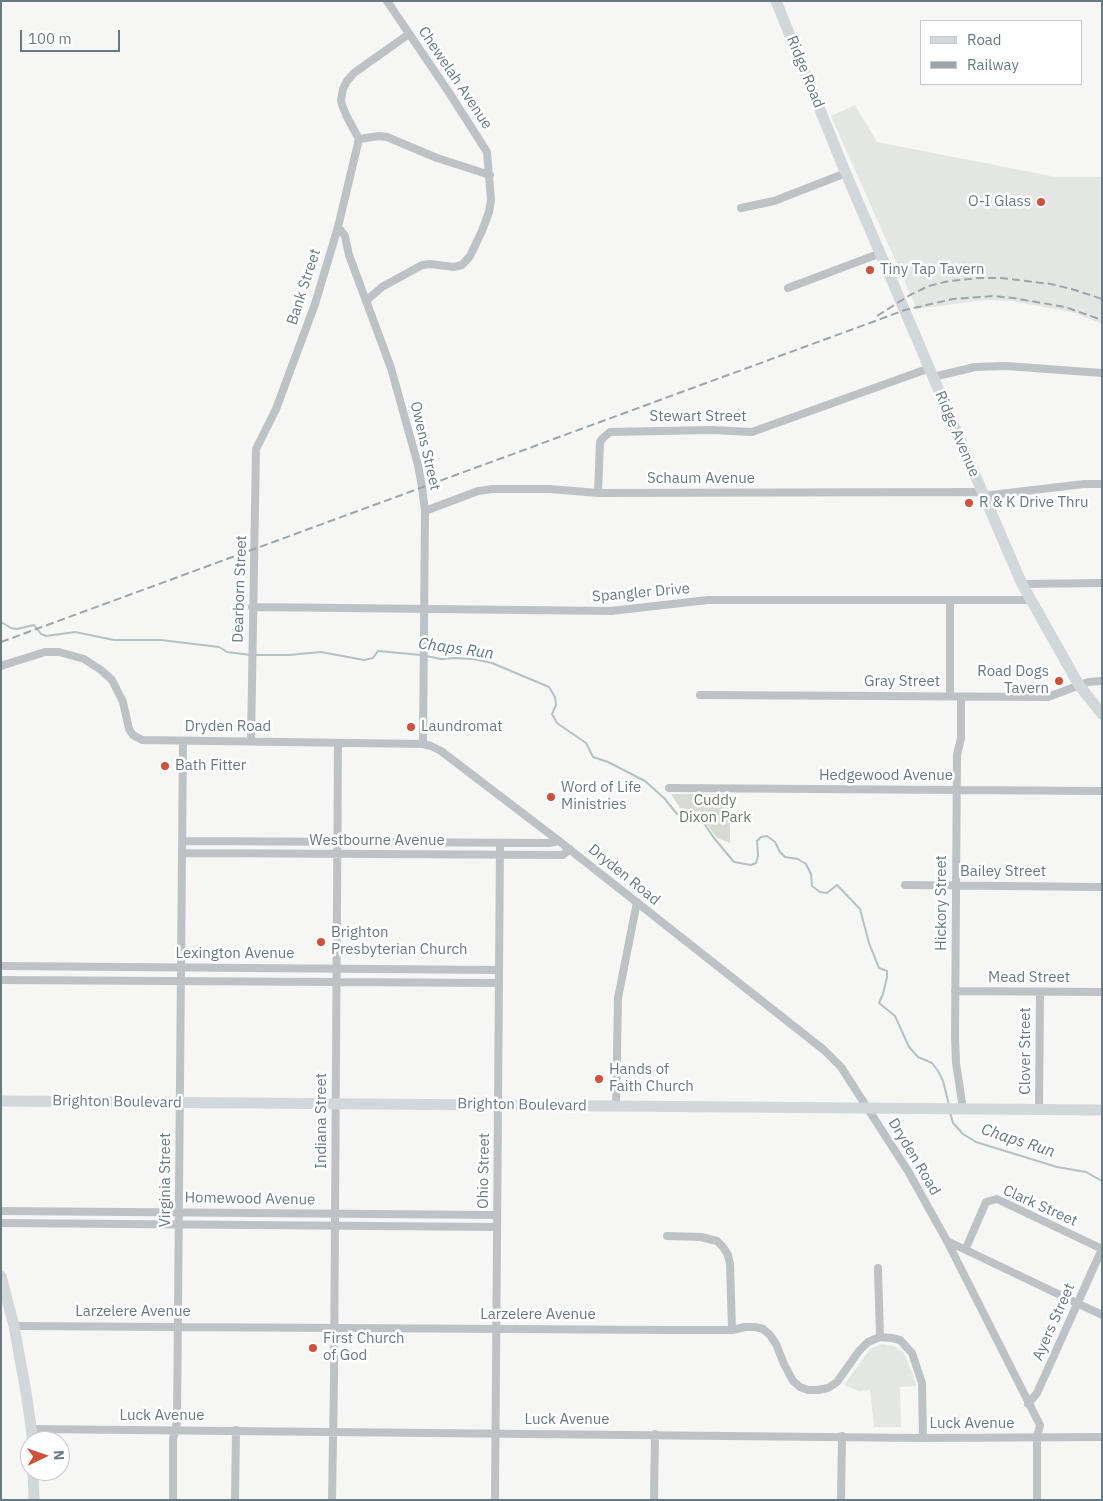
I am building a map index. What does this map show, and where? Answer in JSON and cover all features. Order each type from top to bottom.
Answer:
[{"type":"street","name":"Chewelah Avenue","points":[[367,300],[382,287],[422,265],[462,265],[470,256],[486,222],[491,200],[487,152],[387,1]]},
{"type":"street","name":"Ridge Road","points":[[776,1],[834,143]]},
{"type":"street","points":[[409,34],[354,73],[347,81],[341,100],[347,117],[360,139],[379,136],[387,137],[437,158],[490,176]]},
{"type":"street","name":"Bank Street","points":[[260,439],[276,409],[315,304],[338,227],[360,139]]},
{"type":"street","name":"Ridge Avenue","points":[[834,143],[982,494],[1022,584],[1079,685],[1102,714]]},
{"type":"street","points":[[742,208],[774,201],[846,173]]},
{"type":"street","name":"Owens Street","points":[[338,227],[345,236],[349,255],[391,368],[418,465],[425,510],[423,744]]},
{"type":"street","points":[[788,288],[881,253]]},
{"type":"street","name":"Stewart Street","points":[[598,493],[600,442],[610,432],[712,430],[752,432],[932,373],[975,367],[1006,366],[1102,373]]},
{"type":"street","name":"Dearborn Street","points":[[251,741],[256,450],[260,439]]},
{"type":"street","name":"Schaum Avenue","points":[[425,510],[478,491],[493,488],[550,489],[598,493],[982,494],[1102,484]]},
{"type":"street","points":[[1022,584],[1102,583]]},
{"type":"street","name":"Spangler Drive","points":[[252,607],[611,611],[708,600],[1031,600]]},
{"type":"street","points":[[950,601],[950,696]]},
{"type":"street","name":"Dryden Road","points":[[1,666],[45,652],[59,652],[84,659],[102,670],[112,680],[120,696],[129,729],[133,735],[142,740],[423,744],[441,751],[559,841],[832,1056],[908,1170],[947,1241],[1040,1425],[1038,1437]]},
{"type":"street","name":"Gray Street","points":[[700,695],[1048,696],[1079,685],[1102,681]]},
{"type":"street","name":"Hickory Street","points":[[959,1110],[955,991],[957,754],[961,738],[961,697]]},
{"type":"street","name":"Virginia Street","points":[[173,1500],[174,1439],[177,1422],[183,741]]},
{"type":"street","name":"Indiana Street","points":[[332,1500],[338,743]]},
{"type":"street","name":"Hedgewood Avenue","points":[[669,788],[1102,791]]},
{"type":"street","name":"Westbourne Avenue","points":[[182,841],[500,843],[549,843],[559,841]]},
{"type":"street","name":"Ohio Street","points":[[495,1500],[500,843]]},
{"type":"street","name":"Westbourne Avenue","points":[[182,853],[500,856],[564,855],[570,850]]},
{"type":"street","name":"Bailey Street","points":[[905,885],[1102,887]]},
{"type":"street","points":[[616,1106],[618,998],[637,902]]},
{"type":"street","name":"Lexington Avenue","points":[[1,966],[499,970]]},
{"type":"street","name":"Lexington Avenue","points":[[1,980],[499,983]]},
{"type":"street","name":"Mead Street","points":[[955,991],[1102,992]]},
{"type":"street","name":"Clover Street","points":[[1039,1110],[1040,992]]},
{"type":"street","name":"Brighton Boulevard","points":[[1,1101],[1102,1110]]},
{"type":"street","name":"Clark Street","points":[[966,1248],[986,1202],[997,1199],[1102,1249]]},
{"type":"street","name":"Homewood Avenue","points":[[1,1211],[498,1215]]},
{"type":"street","name":"Homewood Avenue","points":[[1,1223],[497,1227]]},
{"type":"street","points":[[667,1236],[710,1238],[723,1247],[728,1255],[730,1264],[732,1330]]},
{"type":"street","points":[[947,1241],[966,1248],[1102,1315]]},
{"type":"street","name":"Ayers Street","points":[[1028,1404],[1040,1388],[1102,1249]]},
{"type":"street","points":[[878,1268],[880,1337],[900,1340],[912,1353],[924,1392],[923,1438]]},
{"type":"street","points":[[1,1276],[14,1326],[31,1431]]},
{"type":"street","name":"Larzelere Avenue","points":[[14,1326],[732,1330],[745,1327],[763,1329],[770,1335],[793,1381],[800,1387],[808,1390],[828,1388],[837,1382],[859,1351],[868,1342],[880,1337]]},
{"type":"street","points":[[235,1500],[236,1430]]},
{"type":"street","name":"Luck Avenue","points":[[70,1434],[236,1430],[923,1438],[1102,1437]]},
{"type":"street","points":[[654,1500],[655,1434]]},
{"type":"street","points":[[841,1500],[842,1436]]},
{"type":"street","points":[[1037,1500],[1038,1437]]},
{"type":"street","points":[[34,1481],[34,1500]]},
{"type":"shaded area","points":[[855,105],[877,142],[1056,177],[1102,177],[1102,324],[1075,313],[1012,301],[984,300],[917,309],[831,116]]},
{"type":"shaded area","points":[[882,1344],[894,1346],[904,1353],[916,1383],[916,1386],[900,1387],[901,1427],[874,1427],[870,1390],[859,1391],[844,1385],[870,1349]]},
{"type":"green space","name":"Cuddy Dixon Park","points":[[671,794],[730,794],[730,843],[717,838],[697,811],[682,811]]},
{"type":"waterway","name":"Chaps Run","points":[[1,622],[17,629],[34,625],[41,634],[46,636],[75,632],[114,640],[161,640],[219,647],[227,652],[251,655]]},
{"type":"waterway","name":"Chaps Run","points":[[256,655],[289,655],[321,652],[364,660],[373,658],[378,651],[421,655]]},
{"type":"waterway","name":"Chaps Run","points":[[426,656],[441,659],[473,659],[492,663],[549,687],[555,697],[556,705],[552,714],[557,723],[586,743],[593,757],[608,762],[645,781],[664,798],[677,814],[694,814],[699,816],[734,862],[751,865],[756,863],[758,856],[757,841],[761,837],[767,836],[775,842],[785,857],[798,859],[806,864],[811,874],[812,886],[820,892],[827,893],[837,885],[860,909],[869,943],[879,968],[887,971],[883,994],[879,1003],[895,1016],[909,1047],[918,1057],[932,1063],[938,1071],[943,1081],[949,1105]]},
{"type":"waterway","name":"Chaps Run","points":[[950,1112],[953,1123],[963,1134],[976,1142],[1057,1167],[1086,1172],[1102,1181]]},
{"type":"railway","points":[[877,316],[910,295],[929,286],[949,281],[979,278],[1001,278],[1051,284],[1102,299]]},
{"type":"railway","points":[[1,642],[905,310],[953,299],[993,296],[1065,307],[1102,320]]},
{"type":"place","name":"O-I Glass","points":[[1041,202]]},
{"type":"place","name":"Tiny Tap Tavern","points":[[870,270]]},
{"type":"place","name":"R & K Drive Thru","points":[[969,503]]},
{"type":"place","name":"Road Dogs Tavern","points":[[1059,681]]},
{"type":"place","name":"Laundromat","points":[[411,727]]},
{"type":"place","name":"Bath Fitter","points":[[165,766]]},
{"type":"place","name":"Word of Life Ministries","points":[[551,797]]},
{"type":"place","name":"Brighton Presbyterian Church","points":[[321,942]]},
{"type":"place","name":"Hands of Faith Church","points":[[599,1079]]},
{"type":"place","name":"First Church of God","points":[[313,1348]]}]
